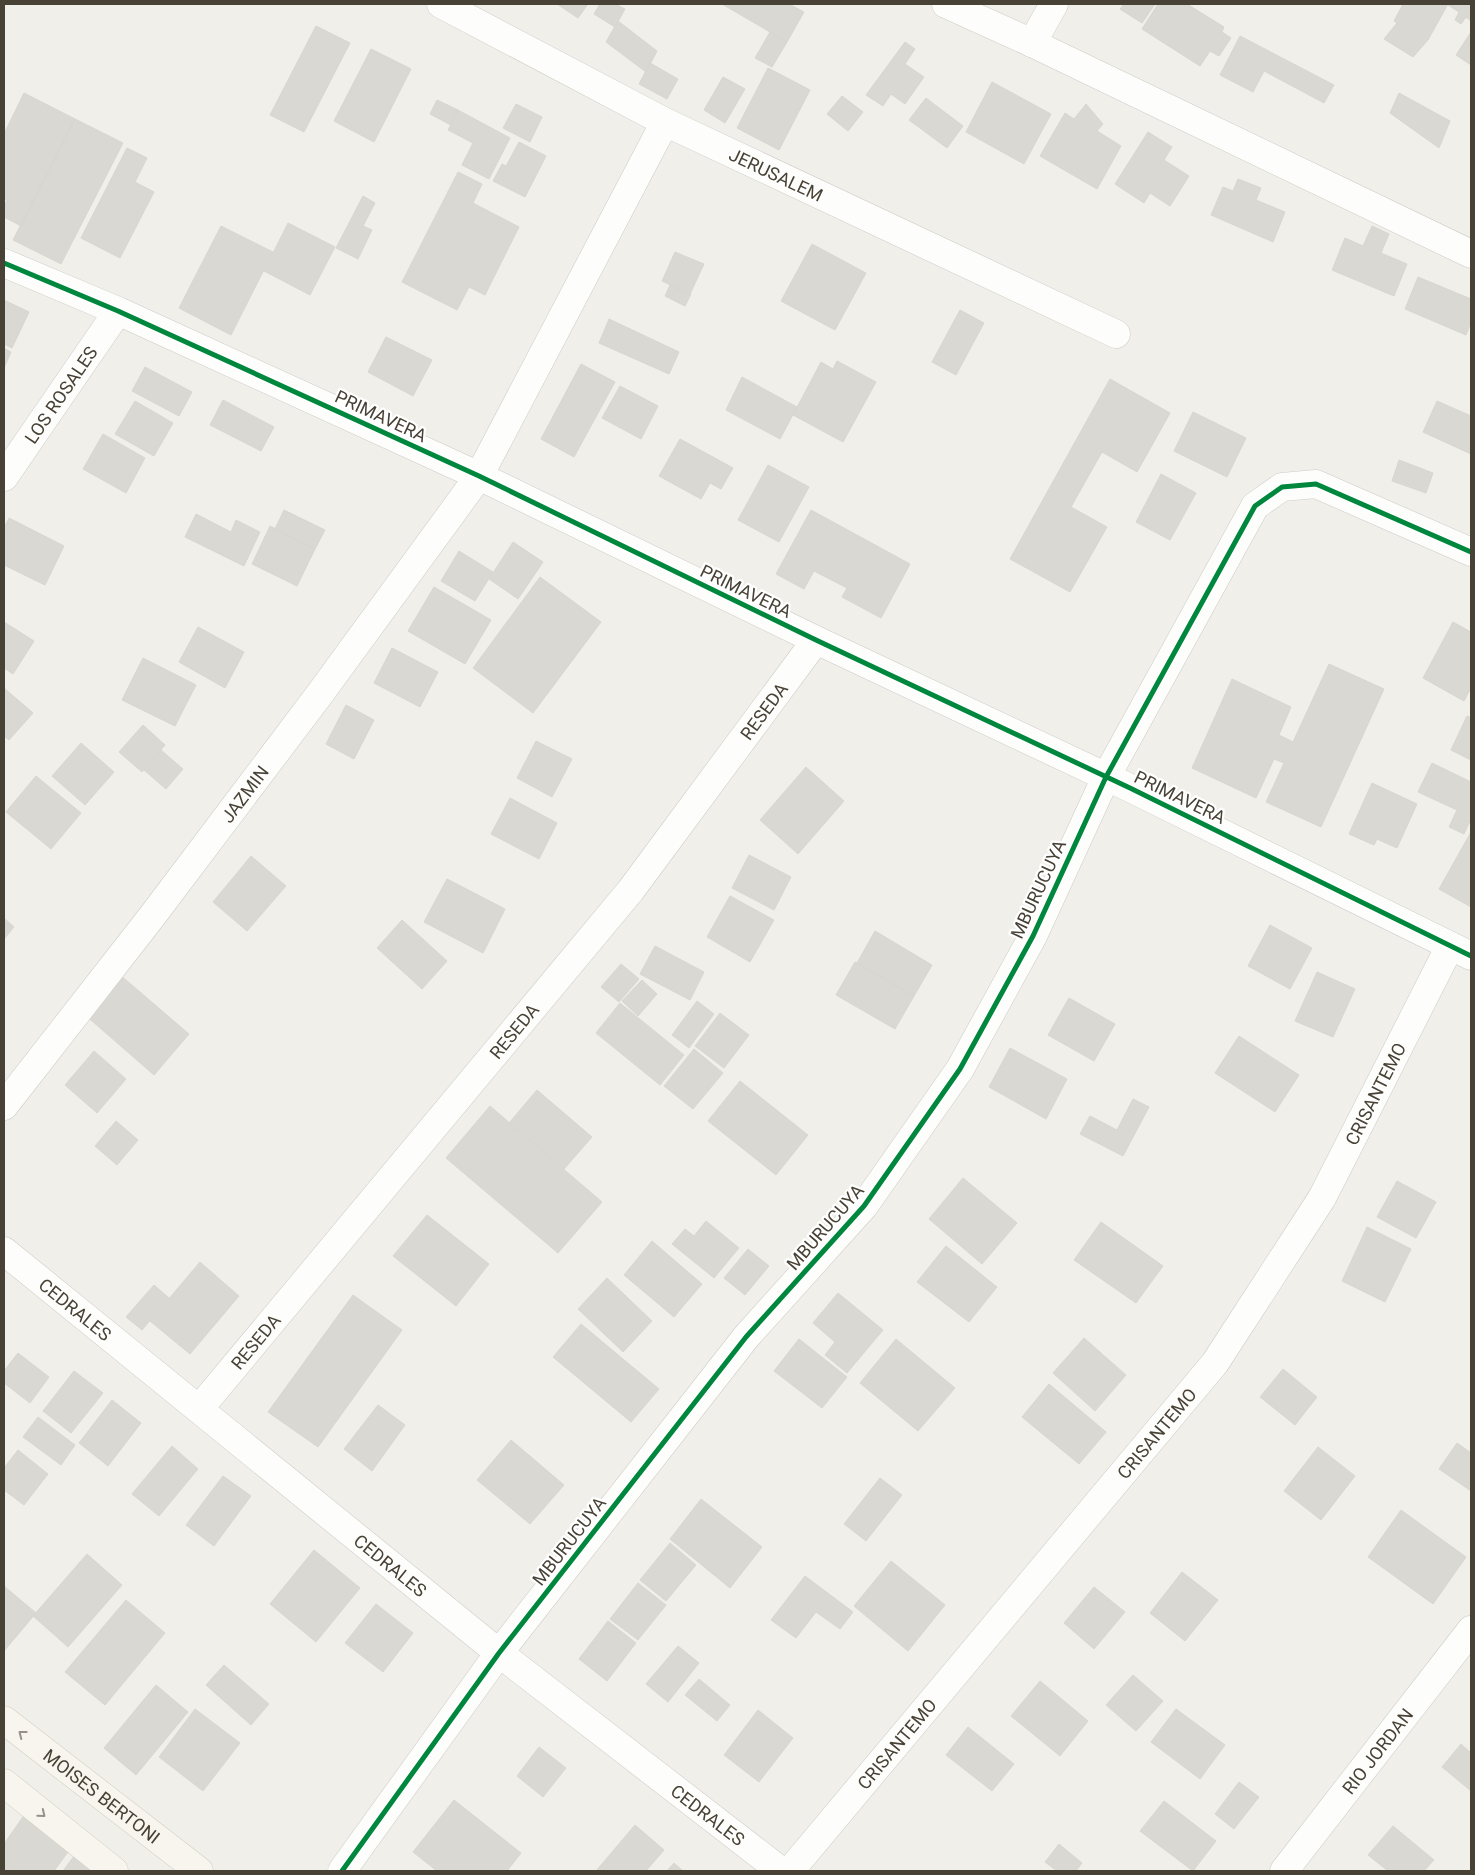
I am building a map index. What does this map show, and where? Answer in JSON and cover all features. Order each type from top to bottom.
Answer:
[{"type":"street","name":"JERUSALEM","points":[[441,4],[665,122],[1116,334]]},
{"type":"street","points":[[946,4],[1032,42],[1471,254]]},
{"type":"street","points":[[1032,42],[1054,4]]},
{"type":"street","name":"JAZMIN","points":[[4,1106],[153,915],[311,706],[479,476],[665,122]]},
{"type":"street","name":"PRIMAVERA","points":[[4,263],[118,311],[479,476],[816,640],[1106,777],[1461,951]]},
{"type":"street","name":"LOS ROSALES","points":[[4,477],[118,311]]},
{"type":"street","name":"MBURUCUYA","points":[[342,1871],[499,1653],[746,1337],[864,1206],[960,1069],[1033,936],[1106,777],[1255,506],[1282,487],[1316,484],[1471,552]]},
{"type":"street","name":"RESEDA","points":[[199,1410],[632,890],[816,640]]},
{"type":"street","name":"CRISANTEMO","points":[[790,1871],[1215,1363],[1322,1198],[1461,951]]},
{"type":"street","name":"CEDRALES","points":[[4,1251],[499,1653],[781,1871]]},
{"type":"street","name":"RIO JORDAN","points":[[1284,1871],[1471,1630]]},
{"type":"street","name":"MOISES BERTONI","points":[[4,1720],[199,1871]]},
{"type":"street","points":[[4,1783],[114,1871]]},
{"type":"building","points":[[557,4],[588,4],[578,18]]},
{"type":"building","points":[[600,4],[615,4],[625,9],[615,27],[594,14]]},
{"type":"building","points":[[722,4],[738,4],[734,11]]},
{"type":"building","points":[[738,4],[789,4],[804,12],[787,42],[734,11]]},
{"type":"building","points":[[1124,4],[1155,4],[1142,23],[1120,9]]},
{"type":"building","points":[[1158,4],[1187,4],[1224,27],[1222,32],[1231,38],[1219,56],[1210,51],[1200,66],[1142,29]]},
{"type":"building","points":[[1403,4],[1448,4],[1428,40],[1413,57],[1384,39],[1397,23],[1394,21]]},
{"type":"building","points":[[1449,4],[1471,4],[1471,21],[1466,17],[1461,24],[1455,20],[1459,12]]},
{"type":"building","points":[[618,21],[657,51],[646,72],[606,42]]},
{"type":"building","points":[[316,26],[350,43],[304,132],[270,115]]},
{"type":"building","points":[[770,32],[787,42],[772,67],[755,58]]},
{"type":"building","points":[[1471,32],[1471,65],[1456,55]]},
{"type":"building","points":[[1240,36],[1334,85],[1324,103],[1264,71],[1253,92],[1220,75]]},
{"type":"building","points":[[905,42],[915,49],[905,64],[924,77],[905,104],[891,94],[883,106],[866,95]]},
{"type":"building","points":[[371,49],[411,69],[374,142],[334,121]]},
{"type":"building","points":[[650,63],[678,79],[667,99],[639,84]]},
{"type":"building","points":[[768,68],[810,90],[779,150],[737,128]]},
{"type":"building","points":[[723,77],[745,89],[725,123],[704,110]]},
{"type":"building","points":[[992,82],[1051,114],[1024,164],[966,132]]},
{"type":"building","points":[[24,93],[75,119],[21,226],[4,217],[4,206],[7,200],[4,199],[4,134]]},
{"type":"building","points":[[1399,93],[1450,121],[1439,148],[1390,113]]},
{"type":"building","points":[[842,96],[863,112],[848,131],[827,114]]},
{"type":"building","points":[[926,98],[963,126],[947,148],[909,120]]},
{"type":"building","points":[[437,100],[458,110],[451,125],[430,114]]},
{"type":"building","points":[[516,104],[542,117],[530,142],[503,128]]},
{"type":"building","points":[[1086,104],[1103,124],[1097,131],[1121,146],[1097,189],[1040,156],[1065,113],[1074,119]]},
{"type":"building","points":[[458,110],[510,138],[489,179],[462,165],[473,143],[448,130]]},
{"type":"building","points":[[75,119],[123,143],[61,264],[13,240]]},
{"type":"building","points":[[1148,132],[1172,147],[1164,160],[1189,176],[1170,206],[1150,193],[1144,203],[1115,184]]},
{"type":"building","points":[[519,142],[546,156],[525,197],[493,181],[502,164],[506,166]]},
{"type":"building","points":[[127,148],[147,158],[135,182],[154,192],[120,258],[81,238]]},
{"type":"building","points":[[458,172],[482,184],[473,203],[519,227],[485,295],[469,287],[457,310],[402,282]]},
{"type":"building","points":[[1238,179],[1261,188],[1256,200],[1285,212],[1273,242],[1211,215],[1223,187],[1233,191]]},
{"type":"building","points":[[363,196],[375,203],[363,226],[372,230],[358,259],[336,248]]},
{"type":"building","points":[[288,223],[335,247],[310,295],[264,271]]},
{"type":"building","points":[[221,226],[273,252],[231,335],[179,308]]},
{"type":"building","points":[[1372,226],[1389,234],[1381,253],[1407,264],[1394,296],[1332,270],[1345,238],[1363,246]]},
{"type":"building","points":[[812,244],[866,273],[835,330],[781,301]]},
{"type":"building","points":[[675,252],[704,264],[690,294],[662,281]]},
{"type":"building","points":[[1418,277],[1471,299],[1471,322],[1466,335],[1405,309]]},
{"type":"building","points":[[670,285],[691,294],[685,306],[665,296]]},
{"type":"building","points":[[4,300],[29,312],[12,348],[4,344]]},
{"type":"building","points":[[960,310],[984,323],[956,375],[932,362]]},
{"type":"building","points":[[609,319],[679,352],[669,374],[599,343]]},
{"type":"building","points":[[386,337],[432,360],[413,396],[368,372]]},
{"type":"building","points":[[4,348],[11,352],[4,368]]},
{"type":"building","points":[[837,361],[876,382],[843,442],[793,415],[821,362],[833,369]]},
{"type":"building","points":[[581,364],[615,382],[574,457],[541,439]]},
{"type":"building","points":[[145,367],[192,392],[179,416],[132,391]]},
{"type":"building","points":[[742,377],[797,407],[780,439],[726,410]]},
{"type":"building","points":[[1110,379],[1170,413],[1137,472],[1102,452],[1071,507],[1107,527],[1070,592],[1010,559]]},
{"type":"building","points":[[620,386],[658,406],[641,439],[602,418]]},
{"type":"building","points":[[223,400],[274,427],[261,451],[210,425]]},
{"type":"building","points":[[135,401],[173,423],[154,456],[115,434]]},
{"type":"building","points":[[1437,401],[1471,416],[1471,454],[1423,432]]},
{"type":"building","points":[[1193,412],[1246,438],[1227,477],[1174,451]]},
{"type":"building","points":[[103,434],[145,458],[126,493],[83,469]]},
{"type":"building","points":[[680,439],[733,468],[721,489],[710,483],[701,499],[659,476]]},
{"type":"building","points":[[1399,460],[1433,473],[1426,493],[1392,481]]},
{"type":"building","points":[[768,465],[809,487],[779,542],[738,520]]},
{"type":"building","points":[[1161,474],[1196,493],[1170,540],[1136,522]]},
{"type":"building","points":[[284,510],[325,530],[315,549],[275,529]]},
{"type":"building","points":[[811,510],[910,564],[881,618],[842,597],[847,588],[814,571],[804,589],[776,574]]},
{"type":"building","points":[[196,514],[231,532],[236,520],[260,532],[244,566],[185,537]]},
{"type":"building","points":[[9,518],[64,546],[45,585],[4,565],[4,528]]},
{"type":"building","points":[[270,526],[315,549],[297,586],[252,564]]},
{"type":"building","points":[[513,542],[543,562],[518,599],[489,579]]},
{"type":"building","points":[[459,551],[493,572],[475,601],[441,581]]},
{"type":"building","points":[[540,577],[601,622],[533,713],[473,668]]},
{"type":"building","points":[[434,587],[491,620],[465,664],[408,631]]},
{"type":"building","points":[[4,622],[34,641],[13,674],[4,668]]},
{"type":"building","points":[[1453,622],[1471,632],[1471,688],[1464,701],[1423,678]]},
{"type":"building","points":[[198,627],[244,652],[225,688],[179,662]]},
{"type":"building","points":[[392,648],[438,672],[420,707],[374,683]]},
{"type":"building","points":[[143,658],[196,685],[175,726],[122,700]]},
{"type":"building","points":[[1329,664],[1384,689],[1321,827],[1266,802],[1284,763],[1274,759],[1256,798],[1192,768],[1232,679],[1291,707],[1279,735],[1293,742]]},
{"type":"building","points":[[4,688],[33,713],[9,740],[4,736]]},
{"type":"building","points":[[346,705],[374,720],[354,759],[326,744]]},
{"type":"building","points":[[1467,716],[1471,718],[1471,760],[1451,750]]},
{"type":"building","points":[[143,725],[165,745],[142,772],[119,752]]},
{"type":"building","points":[[536,741],[572,759],[552,797],[517,778]]},
{"type":"building","points":[[81,743],[114,772],[85,805],[52,776]]},
{"type":"building","points":[[161,750],[183,769],[166,789],[144,770]]},
{"type":"building","points":[[1432,763],[1471,782],[1471,819],[1464,834],[1449,827],[1457,810],[1418,792]]},
{"type":"building","points":[[806,767],[844,801],[798,854],[760,820]]},
{"type":"building","points":[[36,776],[81,813],[51,849],[6,812]]},
{"type":"building","points":[[1372,783],[1417,804],[1397,848],[1377,839],[1374,845],[1349,834]]},
{"type":"building","points":[[510,798],[557,823],[539,859],[491,834]]},
{"type":"building","points":[[1471,832],[1471,907],[1439,889]]},
{"type":"building","points":[[749,855],[791,877],[774,910],[732,888]]},
{"type":"building","points":[[251,856],[286,886],[247,931],[213,902]]},
{"type":"building","points":[[447,879],[505,909],[483,953],[424,922]]},
{"type":"building","points":[[730,896],[774,920],[750,962],[707,937]]},
{"type":"building","points":[[4,918],[14,927],[4,939]]},
{"type":"building","points":[[402,920],[447,961],[422,989],[377,948]]},
{"type":"building","points":[[1270,925],[1312,948],[1290,989],[1248,966]]},
{"type":"building","points":[[875,931],[932,965],[914,996],[857,963]]},
{"type":"building","points":[[655,946],[704,972],[690,1000],[640,974]]},
{"type":"building","points":[[855,962],[914,996],[895,1029],[836,995]]},
{"type":"building","points":[[621,964],[639,979],[619,1002],[601,987]]},
{"type":"building","points":[[1317,972],[1355,989],[1333,1037],[1295,1021]]},
{"type":"building","points":[[119,974],[189,1034],[154,1075],[84,1014]]},
{"type":"building","points":[[642,980],[657,994],[638,1016],[622,1001]]},
{"type":"building","points":[[1069,998],[1115,1024],[1094,1061],[1048,1035]]},
{"type":"building","points":[[697,1001],[714,1014],[689,1048],[672,1035]]},
{"type":"building","points":[[620,1003],[684,1055],[660,1085],[596,1033]]},
{"type":"building","points":[[720,1013],[749,1035],[724,1068],[695,1046]]},
{"type":"building","points":[[1239,1036],[1299,1075],[1275,1112],[1215,1073]]},
{"type":"building","points":[[1010,1048],[1067,1079],[1046,1119],[989,1087]]},
{"type":"building","points":[[694,1049],[723,1073],[693,1109],[664,1086]]},
{"type":"building","points":[[94,1051],[126,1079],[97,1113],[65,1085]]},
{"type":"building","points":[[740,1081],[808,1135],[776,1175],[708,1121]]},
{"type":"building","points":[[537,1090],[592,1137],[564,1169],[509,1123]]},
{"type":"building","points":[[1133,1099],[1149,1107],[1123,1156],[1080,1134],[1090,1116],[1117,1130]]},
{"type":"building","points":[[490,1106],[602,1202],[558,1253],[446,1158]]},
{"type":"building","points":[[116,1121],[138,1140],[117,1165],[95,1146]]},
{"type":"building","points":[[963,1178],[1017,1223],[982,1264],[929,1219]]},
{"type":"building","points":[[1397,1181],[1436,1202],[1416,1238],[1377,1217]]},
{"type":"building","points":[[427,1215],[489,1264],[456,1306],[393,1256]]},
{"type":"building","points":[[706,1221],[739,1248],[714,1278],[672,1244],[685,1229],[694,1236]]},
{"type":"building","points":[[1101,1222],[1163,1266],[1136,1303],[1074,1260]]},
{"type":"building","points":[[1367,1227],[1411,1249],[1385,1302],[1342,1281]]},
{"type":"building","points":[[652,1241],[702,1284],[674,1317],[624,1275]]},
{"type":"building","points":[[946,1246],[997,1287],[969,1322],[917,1282]]},
{"type":"building","points":[[748,1249],[769,1266],[745,1295],[724,1278]]},
{"type":"building","points":[[200,1262],[239,1296],[190,1354],[150,1321]]},
{"type":"building","points":[[607,1278],[652,1321],[623,1352],[578,1309]]},
{"type":"building","points":[[154,1285],[169,1298],[142,1330],[126,1317]]},
{"type":"building","points":[[838,1293],[883,1330],[847,1373],[825,1355],[835,1342],[813,1323]]},
{"type":"building","points":[[353,1295],[402,1330],[318,1447],[268,1412]]},
{"type":"building","points":[[581,1324],[659,1389],[631,1422],[553,1357]]},
{"type":"building","points":[[1084,1338],[1126,1375],[1095,1411],[1053,1373]]},
{"type":"building","points":[[799,1339],[847,1377],[822,1408],[774,1371]]},
{"type":"building","points":[[896,1339],[955,1388],[918,1431],[860,1383]]},
{"type":"building","points":[[18,1353],[49,1377],[30,1403],[4,1383],[4,1371]]},
{"type":"building","points":[[1283,1369],[1317,1397],[1295,1425],[1260,1397]]},
{"type":"building","points":[[74,1371],[103,1393],[71,1433],[43,1411]]},
{"type":"building","points":[[1049,1384],[1106,1432],[1079,1464],[1022,1417]]},
{"type":"building","points":[[112,1400],[141,1423],[108,1466],[79,1443]]},
{"type":"building","points":[[378,1405],[405,1425],[372,1471],[344,1449]]},
{"type":"building","points":[[38,1417],[75,1445],[61,1465],[23,1437]]},
{"type":"building","points":[[511,1440],[564,1485],[530,1524],[477,1480]]},
{"type":"building","points":[[1457,1443],[1471,1453],[1471,1491],[1439,1469]]},
{"type":"building","points":[[172,1446],[198,1469],[159,1516],[132,1494]]},
{"type":"building","points":[[1318,1447],[1355,1476],[1321,1520],[1284,1491]]},
{"type":"building","points":[[18,1450],[48,1474],[24,1505],[4,1490],[4,1468]]},
{"type":"building","points":[[223,1476],[251,1496],[214,1546],[186,1525]]},
{"type":"building","points":[[880,1478],[902,1495],[866,1541],[844,1524]]},
{"type":"building","points":[[701,1499],[762,1547],[730,1588],[670,1539]]},
{"type":"building","points":[[1401,1510],[1466,1557],[1433,1604],[1368,1557]]},
{"type":"building","points":[[670,1543],[696,1565],[666,1601],[640,1580]]},
{"type":"building","points":[[314,1550],[360,1588],[316,1642],[270,1604]]},
{"type":"building","points":[[87,1554],[122,1585],[68,1647],[33,1616]]},
{"type":"building","points":[[891,1561],[945,1605],[908,1651],[854,1606]]},
{"type":"building","points":[[1182,1572],[1218,1600],[1185,1641],[1150,1613]]},
{"type":"building","points":[[805,1576],[853,1612],[840,1629],[816,1612],[796,1638],[771,1620]]},
{"type":"building","points":[[638,1583],[666,1605],[638,1640],[610,1619]]},
{"type":"building","points":[[4,1586],[36,1613],[4,1651]]},
{"type":"building","points":[[1094,1587],[1125,1612],[1094,1649],[1064,1623]]},
{"type":"building","points":[[126,1600],[165,1633],[105,1705],[65,1672]]},
{"type":"building","points":[[376,1604],[413,1633],[383,1672],[345,1643]]},
{"type":"building","points":[[608,1621],[636,1643],[607,1681],[579,1659]]},
{"type":"building","points":[[678,1646],[699,1663],[668,1702],[646,1684]]},
{"type":"building","points":[[224,1665],[269,1704],[251,1725],[206,1685]]},
{"type":"building","points":[[1133,1675],[1163,1701],[1136,1731],[1106,1705]]},
{"type":"building","points":[[699,1679],[730,1705],[717,1721],[685,1695]]},
{"type":"building","points":[[1040,1681],[1088,1721],[1060,1756],[1011,1716]]},
{"type":"building","points":[[156,1685],[188,1712],[136,1775],[104,1748]]},
{"type":"building","points":[[195,1709],[240,1743],[203,1791],[159,1757]]},
{"type":"building","points":[[1176,1709],[1225,1745],[1200,1779],[1151,1742]]},
{"type":"building","points":[[758,1710],[793,1738],[759,1782],[724,1755]]},
{"type":"building","points":[[968,1727],[1014,1764],[992,1791],[946,1755]]},
{"type":"building","points":[[1461,1744],[1471,1753],[1471,1791],[1442,1767]]},
{"type":"building","points":[[539,1747],[566,1768],[543,1797],[517,1776]]},
{"type":"building","points":[[1239,1782],[1259,1797],[1234,1829],[1215,1814]]},
{"type":"building","points":[[454,1800],[521,1853],[507,1871],[437,1871],[413,1852]]},
{"type":"building","points":[[1164,1801],[1216,1841],[1193,1871],[1140,1831]]},
{"type":"building","points":[[27,1811],[73,1845],[54,1871],[4,1871],[4,1844]]},
{"type":"building","points":[[635,1825],[664,1850],[646,1871],[596,1871]]},
{"type":"building","points":[[1393,1826],[1434,1860],[1424,1871],[1388,1871],[1368,1855]]},
{"type":"building","points":[[1059,1844],[1082,1863],[1076,1871],[1057,1871],[1045,1862]]},
{"type":"building","points":[[77,1852],[105,1871],[63,1871]]},
{"type":"building","points":[[674,1863],[683,1871],[667,1871]]},
{"type":"cycle path","points":[[4,263],[118,311],[479,476],[816,640],[1130,788],[1471,956]]},
{"type":"cycle path","points":[[342,1871],[499,1653],[746,1337],[864,1206],[960,1069],[1033,936],[1106,777],[1255,506],[1282,487],[1316,484],[1471,552]]}]
